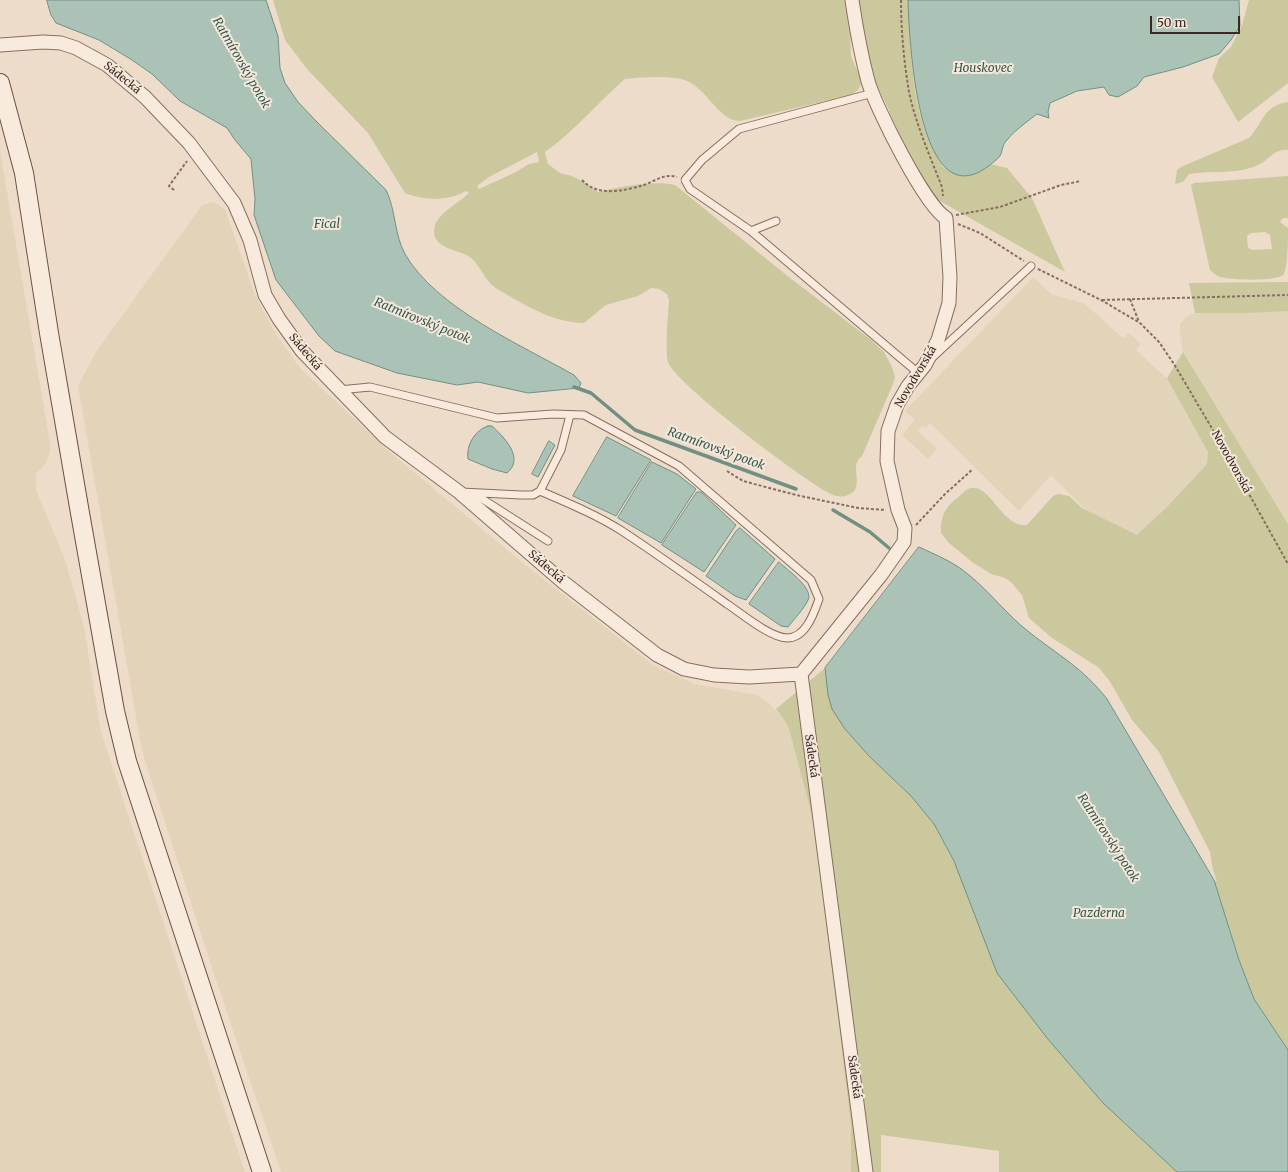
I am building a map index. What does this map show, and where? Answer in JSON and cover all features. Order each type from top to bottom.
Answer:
[{"type":"main road","points":[[0,83],[24,173],[115,711],[127,761],[262,1172]]},
{"type":"street","points":[[852,0],[868,82],[887,126],[927,199],[943,216]]},
{"type":"street","name":"Sádecká","points":[[0,44],[43,42],[61,43],[92,56],[108,65],[145,97],[195,150],[234,203],[250,240],[265,295],[279,319],[302,351],[385,436],[459,492],[563,582],[657,655],[684,669],[714,675],[749,677],[801,674],[866,1172]]},
{"type":"street","name":"Novodvorská","points":[[904,542],[905,528],[898,510],[887,460],[888,431],[898,405],[938,340],[949,303],[950,277],[943,216]]},
{"type":"street","points":[[801,674],[881,575],[904,542]]},
{"type":"lane","points":[[873,93],[739,129],[702,160],[686,180],[690,189],[751,231],[921,369],[1030,266]]},
{"type":"lane","points":[[751,231],[776,221]]},
{"type":"lane","points":[[339,390],[370,387],[496,418],[537,415],[584,415],[679,466],[811,580],[820,599],[805,629],[796,636],[787,638],[777,636],[750,620],[621,530],[540,491]]},
{"type":"lane","points":[[459,492],[533,495],[540,491],[561,450],[570,415]]},
{"type":"lane","points":[[473,493],[548,541]]},
{"type":"path","points":[[901,0],[909,92],[918,124],[942,187],[943,216],[1000,207],[1062,185],[1081,181]]},
{"type":"path","points":[[174,190],[169,186],[195,150]]},
{"type":"path","points":[[582,180],[587,186],[595,190],[605,192],[636,187],[662,177],[672,176],[686,180]]},
{"type":"path","name":"Novodvorská","points":[[943,216],[980,233],[1030,266],[1100,300],[1140,323],[1159,342],[1174,364],[1220,442],[1288,564]]},
{"type":"path","name":"Novodvorská","points":[[1100,300],[1288,295]]},
{"type":"path","points":[[1130,299],[1140,323]]},
{"type":"path","points":[[904,542],[916,524],[972,469]]},
{"type":"path","points":[[727,471],[743,481],[796,496],[858,508],[898,510]]},
{"type":"shaded area","points":[[273,0],[849,0],[852,20],[848,24],[851,55],[861,81],[857,91],[851,95],[740,121],[725,115],[705,94],[690,82],[668,77],[625,79],[576,126],[545,152],[548,164],[560,173],[572,176],[582,181],[598,192],[626,186],[657,183],[675,185],[785,274],[870,339],[884,352],[892,367],[895,377],[862,456],[858,460],[856,467],[857,485],[855,490],[848,495],[839,496],[833,495],[819,487],[744,433],[693,390],[676,373],[668,362],[667,357],[669,301],[667,294],[659,289],[651,288],[638,296],[606,305],[584,323],[546,315],[493,286],[470,257],[443,246],[435,238],[435,226],[438,220],[447,210],[469,193],[466,191],[452,197],[428,199],[405,193],[368,133],[307,69],[285,40]],"holes":[[[537,152],[539,162],[529,164],[516,172],[479,189],[477,186],[489,177]]]},
{"type":"shaded area","points":[[858,0],[908,0],[912,59],[917,100],[928,139],[941,164],[951,171],[962,174],[974,172],[990,164],[1007,168],[1032,198],[1065,272],[931,196],[905,152],[887,106],[873,77]]},
{"type":"shaded area","points":[[1249,0],[1288,0],[1288,83],[1238,122],[1212,77],[1219,58],[1231,47],[1242,25]]},
{"type":"shaded area","points":[[1288,102],[1288,150],[1279,151],[1262,163],[1250,168],[1233,171],[1189,174],[1183,182],[1175,184],[1177,170],[1181,167],[1249,138],[1269,111],[1280,104]]},
{"type":"shaded area","points":[[0,150],[50,443],[50,452],[46,463],[36,474],[36,490],[66,562],[84,627],[101,732],[245,1172],[0,1172]]},
{"type":"shaded area","points":[[1288,176],[1288,218],[1283,218],[1280,222],[1288,228],[1287,258],[1284,274],[1280,277],[1264,279],[1234,279],[1220,277],[1210,270],[1191,185],[1194,183]],"holes":[[[1265,232],[1270,235],[1272,249],[1253,250],[1248,248],[1247,236],[1251,233]]]},
{"type":"shaded area","points":[[213,202],[225,209],[255,295],[274,331],[300,368],[391,453],[523,563],[653,665],[695,684],[757,695],[768,702],[783,718],[789,729],[814,823],[851,1125],[851,1172],[281,1172],[214,974],[142,751],[78,386],[96,352],[202,205]]},
{"type":"shaded area","points":[[1033,277],[1051,294],[1085,304],[1123,338],[1129,333],[1141,344],[1136,350],[1173,384],[1229,473],[1130,554],[1051,475],[1019,511],[930,423],[925,428],[922,426],[918,431],[937,449],[928,459],[902,435],[915,420],[905,411]]},
{"type":"shaded area","points":[[1288,282],[1288,311],[1249,313],[1195,313],[1189,283]]},
{"type":"shaded area","points":[[1288,311],[1288,524],[1183,352],[1180,333],[1180,324],[1186,317],[1195,313],[1249,313]]},
{"type":"shaded area","points":[[1183,352],[1288,524],[1288,1050],[1254,999],[1239,960],[1214,880],[1217,882],[1210,852],[1159,752],[1132,720],[1109,680],[1098,667],[1052,638],[1029,618],[1022,595],[1012,583],[1005,578],[991,574],[972,562],[948,542],[941,533],[942,518],[948,506],[966,490],[975,488],[982,491],[1002,512],[1018,524],[1027,525],[1053,496],[1058,494],[1069,496],[1082,508],[1137,535],[1167,507],[1207,464],[1208,452],[1167,378]]},
{"type":"shaded area","points":[[825,668],[828,695],[845,729],[869,756],[911,796],[934,824],[1047,1038],[1103,1103],[1177,1172],[999,1172],[999,1151],[881,1135],[881,1172],[851,1172],[851,1125],[814,823],[789,729],[776,709]]},
{"type":"water","name":"Fical","points":[[47,0],[266,0],[278,36],[280,68],[285,83],[298,102],[386,190],[392,206],[401,246],[419,273],[437,291],[481,324],[574,375],[581,383],[579,388],[528,393],[478,382],[457,385],[397,373],[335,351],[319,336],[276,280],[254,215],[255,199],[251,159],[227,128],[180,101],[152,74],[132,60],[99,40],[56,23],[51,15]]},
{"type":"water","name":"Houskovec","points":[[908,0],[1239,0],[1240,26],[1219,54],[1183,67],[1144,77],[1137,86],[1118,97],[1109,95],[1104,87],[1077,91],[1050,103],[1048,112],[1049,118],[1037,114],[1021,126],[1004,144],[1000,156],[994,162],[981,171],[959,175],[942,164],[930,141],[920,111],[914,78]]},
{"type":"water","points":[[488,426],[492,426],[511,448],[514,461],[512,467],[507,473],[492,469],[468,459],[468,448],[472,439],[479,431]]},
{"type":"water","points":[[607,437],[651,460],[616,516],[573,496]]},
{"type":"water","points":[[549,441],[555,445],[538,477],[532,474]]},
{"type":"water","points":[[652,462],[677,474],[696,489],[661,543],[618,518]]},
{"type":"water","points":[[697,492],[701,492],[736,525],[704,572],[662,545]]},
{"type":"water","points":[[740,528],[775,559],[746,600],[735,596],[706,576],[736,531]]},
{"type":"water","name":"Pazderna","points":[[919,547],[945,559],[963,570],[1021,625],[1070,662],[1098,688],[1107,699],[1214,880],[1239,960],[1254,999],[1288,1050],[1288,1172],[1177,1172],[1103,1103],[1047,1038],[997,973],[954,861],[934,824],[911,796],[869,756],[845,729],[832,709],[828,695],[825,668]]},
{"type":"water","points":[[779,562],[804,585],[809,595],[804,607],[788,627],[781,626],[749,604]]},
{"type":"waterway","name":"Ratmírovský potok","points":[[574,387],[591,393],[635,430],[796,489]]},
{"type":"waterway","name":"Ratmírovský potok","points":[[833,510],[870,532],[889,548]]}]
